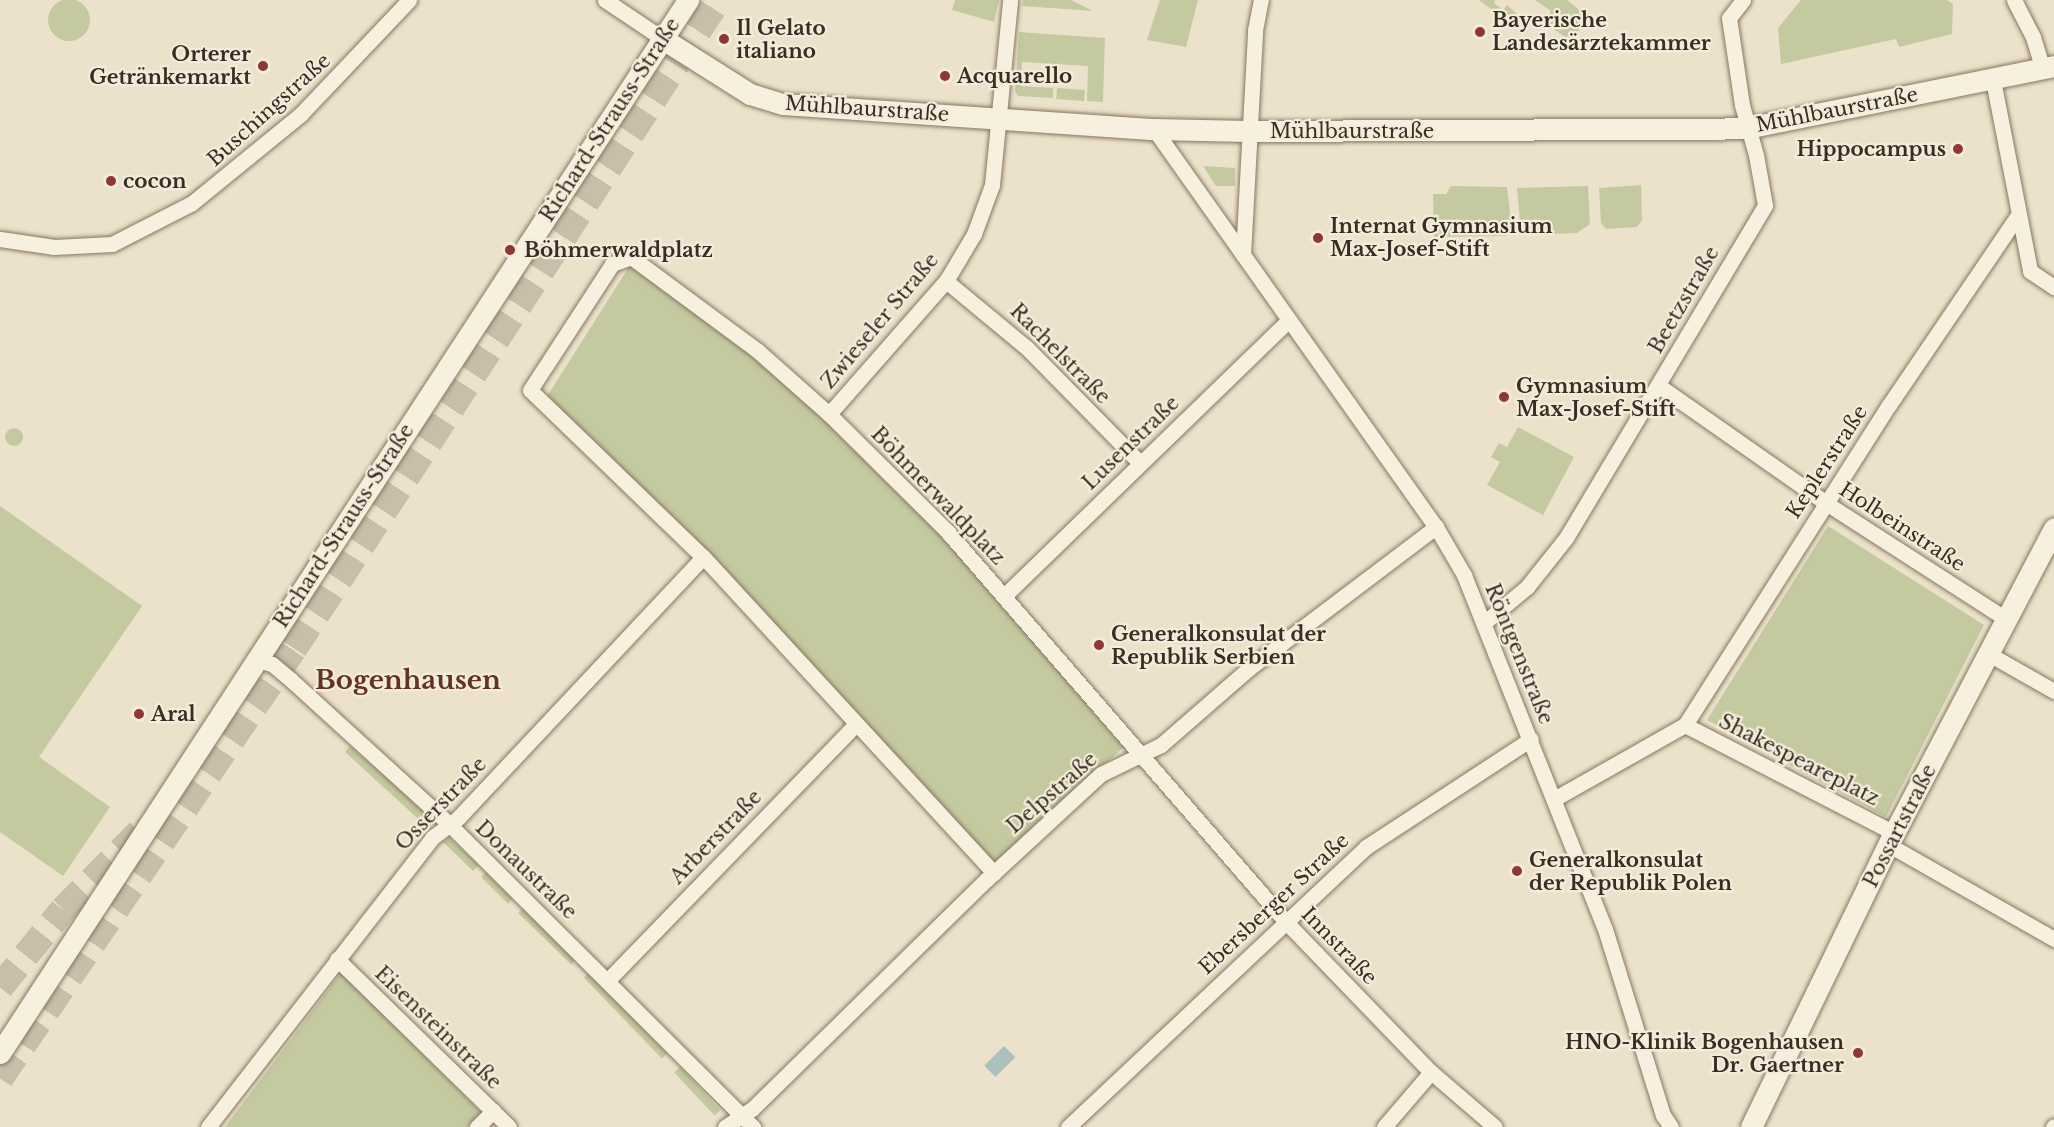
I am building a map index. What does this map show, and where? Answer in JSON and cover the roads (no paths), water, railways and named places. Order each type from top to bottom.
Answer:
[{"type":"street","name":"Buschingstraße","points":[[0,239],[54,247],[112,244],[192,203],[301,114],[409,0]]},
{"type":"street","points":[[605,0],[663,39]]},
{"type":"street","name":"Richard-Strauss-Straße","points":[[0,1053],[688,0]]},
{"type":"street","name":"Zwieseler Straße","points":[[829,414],[946,281],[974,234],[992,185],[1010,0]]},
{"type":"street","points":[[1243,255],[1255,30],[1261,0]]},
{"type":"street","name":"Beetzstraße","points":[[1485,622],[1509,606],[1550,562],[1659,386],[1765,205],[1756,155],[1747,128],[1729,18],[1743,0]]},
{"type":"street","points":[[2014,0],[2048,68]]},
{"type":"street","name":"Mühlbaurstraße","points":[[663,39],[750,94],[783,104],[1154,129],[1248,131],[1747,128],[2048,68]]},
{"type":"street","points":[[1993,80],[2017,217],[2030,271],[2054,287]]},
{"type":"street","name":"Röntgenstraße","points":[[1154,129],[1436,527],[1485,622],[1605,929],[1665,1123]]},
{"type":"street","name":"Keplerstraße","points":[[1554,799],[1685,725],[1826,503],[2017,217]]},
{"type":"street","name":"Böhmerwaldplatz","points":[[994,873],[703,557],[530,390],[612,264],[631,256],[758,351],[829,414],[946,530],[1141,757]]},
{"type":"street","name":"Rachelstraße","points":[[946,281],[1027,348],[1140,463]]},
{"type":"street","name":"Lusenstraße","points":[[1004,596],[1288,321]]},
{"type":"street","name":"Holbeinstraße","points":[[1659,386],[1826,503],[2006,619]]},
{"type":"street","name":"Delpstraße","points":[[725,1127],[748,1121],[994,873],[1101,774],[1121,761],[1141,757],[1161,746],[1248,669],[1436,527]]},
{"type":"street","name":"Possartstraße","points":[[1751,1127],[1892,839],[2054,528]]},
{"type":"street","name":"Osserstraße","points":[[208,1127],[433,837],[448,823],[458,818],[703,557]]},
{"type":"street","points":[[1988,653],[2054,691]]},
{"type":"street","name":"Donaustraße","points":[[256,660],[272,664],[286,675],[448,823],[748,1121]]},
{"type":"street","name":"Arberstraße","points":[[608,980],[855,724]]},
{"type":"street","name":"Shakespeareplatz","points":[[1685,725],[1892,839],[2054,939]]},
{"type":"street","name":"Ebersberger Straße","points":[[1068,1127],[1366,847],[1532,739]]},
{"type":"street","name":"Innstraße","points":[[1141,757],[1285,921],[1431,1072],[1495,1127]]},
{"type":"street","name":"Eisensteinstraße","points":[[338,959],[509,1127]]},
{"type":"street","points":[[1384,1127],[1431,1072]]},
{"type":"street","points":[[477,1127],[493,1111]]},
{"type":"water","points":[[1004,1046],[1015,1057],[996,1077],[984,1066]]},
{"type":"tunnel","points":[[0,1078],[294,648],[718,0]]},
{"type":"tunnel","points":[[0,987],[63,909],[144,827]]},
{"type":"place","name":"Bayerische Landesärztekammer","points":[[1480,32]]},
{"type":"place","name":"Il Gelato italiano","points":[[724,39]]},
{"type":"place","name":"Orterer Getränkemarkt","points":[[263,66]]},
{"type":"place","name":"Acquarello","points":[[945,76]]},
{"type":"place","name":"Hippocampus","points":[[1958,149]]},
{"type":"place","name":"cocon","points":[[111,181]]},
{"type":"place","name":"Internat Gymnasium Max-Josef-Stift","points":[[1318,238]]},
{"type":"place","name":"Böhmerwaldplatz","points":[[510,250]]},
{"type":"place","name":"Gymnasium Max-Josef-Stift","points":[[1504,397]]},
{"type":"place","name":"Generalkonsulat der Republik Serbien","points":[[1099,645]]},
{"type":"place","name":"Aral","points":[[139,714]]},
{"type":"place","name":"Generalkonsulat der Republik Polen","points":[[1517,871]]},
{"type":"place","name":"HNO-Klinik Bogenhausen Dr. Gaertner","points":[[1858,1053]]},
{"type":"district","name":"Bogenhausen","points":[[408,681]]}]
